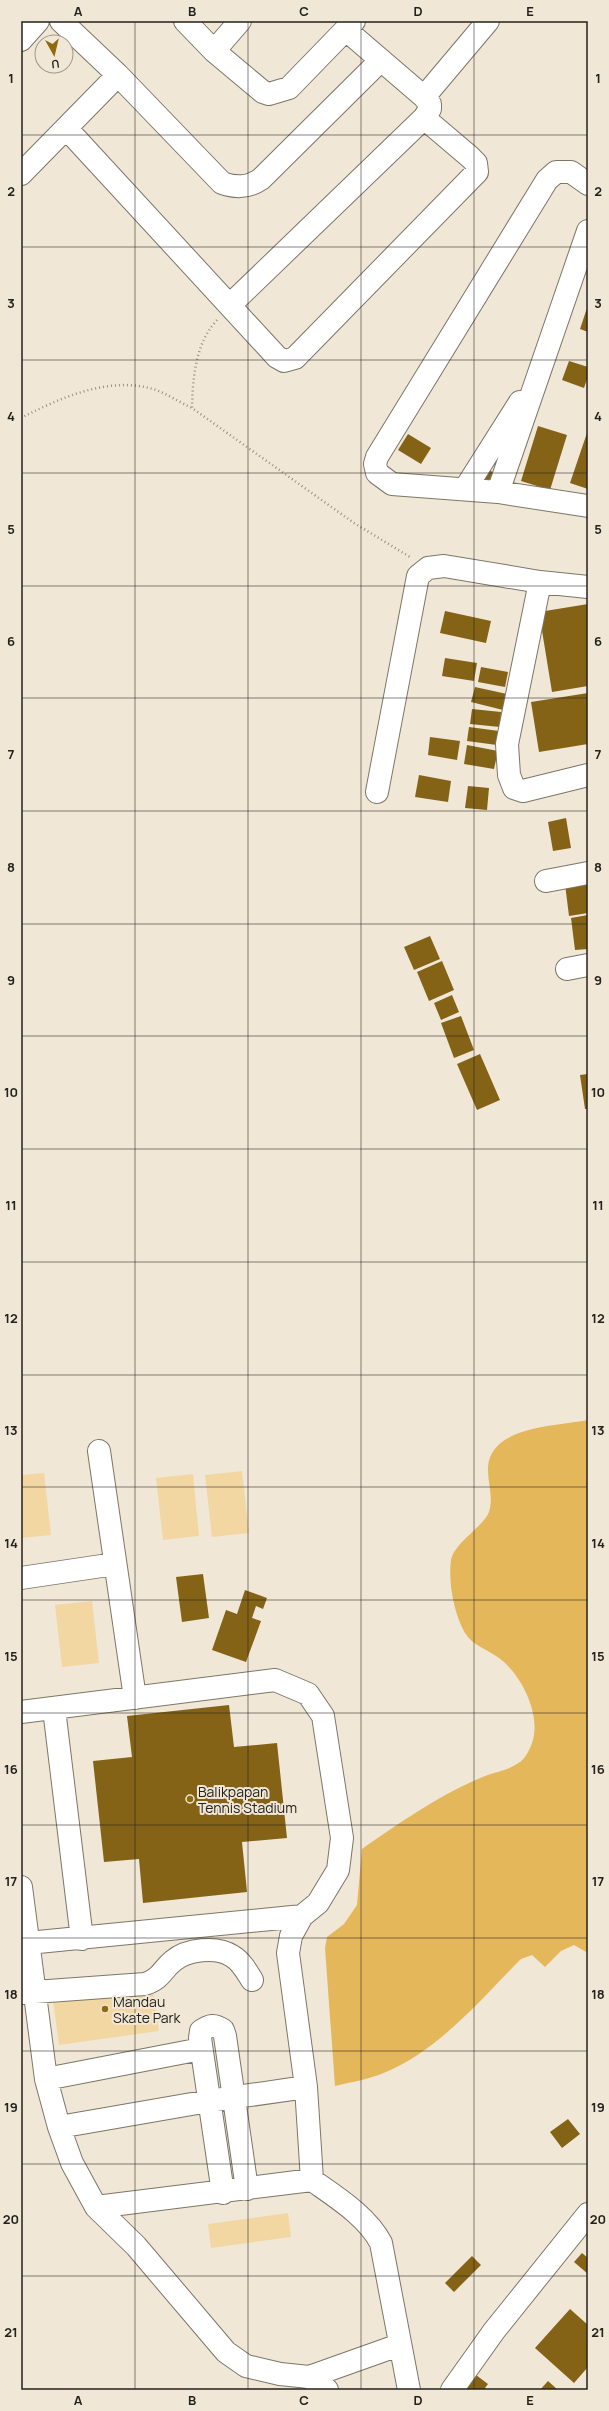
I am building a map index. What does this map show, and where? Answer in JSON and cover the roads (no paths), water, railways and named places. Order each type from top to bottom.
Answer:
[{"type":"street","points":[[21,40],[38,21]]},
{"type":"street","points":[[62,21],[118,75],[222,183],[232,187],[245,186],[261,179],[381,60]]},
{"type":"street","points":[[185,21],[214,51],[262,92],[269,94],[289,88],[350,26],[381,60],[430,104],[430,110],[424,118],[230,305]]},
{"type":"street","points":[[214,51],[240,21]]},
{"type":"street","points":[[424,97],[488,21]]},
{"type":"street","points":[[21,174],[118,75]]},
{"type":"street","points":[[66,128],[277,357],[284,361],[295,358],[477,172],[476,163],[470,156],[424,118]]},
{"type":"street","points":[[588,184],[571,172],[556,172],[548,180],[376,457],[377,473],[392,484],[498,492],[588,506]]},
{"type":"street","points":[[498,492],[588,231]]},
{"type":"street","points":[[465,489],[540,371]]},
{"type":"street","points":[[377,792],[418,576],[428,568],[444,566],[540,582],[588,587]]},
{"type":"street","points":[[540,582],[507,744],[509,775],[514,788],[523,791],[588,775]]},
{"type":"street","points":[[546,881],[588,873]]},
{"type":"street","points":[[99,1451],[135,1698]]},
{"type":"street","points":[[21,1578],[116,1564]]},
{"type":"street","points":[[21,1712],[275,1680],[308,1694],[322,1716],[342,1838],[338,1870],[318,1903],[302,1916],[291,1936],[288,1953],[306,2087],[312,2180]]},
{"type":"street","points":[[54,1709],[82,1939]]},
{"type":"street","points":[[21,1887],[28,1943],[28,1992],[46,2079],[59,2127],[72,2163],[96,2207],[136,2246],[226,2352],[246,2366],[280,2374],[309,2377],[399,2344]]},
{"type":"street","points":[[28,1943],[82,1939],[302,1916]]},
{"type":"street","points":[[28,1992],[145,1984],[157,1980],[173,1961],[194,1951],[216,1951],[232,1956],[252,1980]]},
{"type":"street","points":[[223,2193],[201,2049],[201,2031],[209,2026],[218,2026],[224,2030],[247,2189]]},
{"type":"street","points":[[46,2079],[201,2049]]},
{"type":"street","points":[[59,2127],[209,2101],[306,2087]]},
{"type":"street","points":[[96,2207],[223,2193],[312,2180],[334,2195],[374,2230],[381,2243],[399,2344],[409,2390]]},
{"type":"street","points":[[452,2390],[494,2331],[588,2214]]},
{"type":"street","points":[[309,2377],[327,2390]]},
{"type":"place","name":"Balikpapan Tennis Stadium","points":[[190,1799]]},
{"type":"place","name":"Mandau Skate Park","points":[[105,2009]]}]
